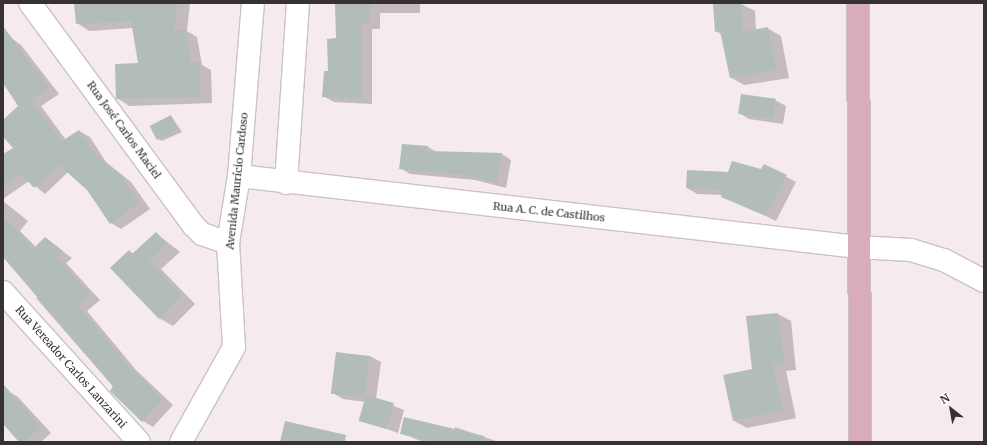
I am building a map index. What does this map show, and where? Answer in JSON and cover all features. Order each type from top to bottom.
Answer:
[{"type":"main road","points":[[858,3],[860,442]]},
{"type":"street","name":"Rua José Carlos Maciel","points":[[30,3],[193,225],[202,234],[228,244]]},
{"type":"street","name":"Avenida Maurício Cardoso","points":[[181,442],[234,346],[228,244],[240,176],[253,3]]},
{"type":"street","points":[[286,183],[298,3]]},
{"type":"street","name":"Rua A. C. de Castilhos","points":[[240,176],[286,183],[858,247],[911,250],[944,260],[984,281]]},
{"type":"street","name":"Rua Vereador Carlos Lanzarini","points":[[3,292],[139,442]]},
{"type":"building","points":[[74,3],[178,3],[174,30],[185,29],[191,62],[199,62],[200,97],[116,99],[115,64],[138,63],[131,21],[76,24]]},
{"type":"building","points":[[370,3],[370,24],[362,24],[362,99],[322,97],[324,71],[328,71],[327,39],[336,38],[335,4]]},
{"type":"building","points":[[741,3],[743,32],[768,27],[776,70],[730,78],[720,31],[715,32],[713,4]]},
{"type":"building","points":[[3,26],[49,88],[31,100],[62,141],[79,130],[96,155],[121,175],[140,203],[110,224],[87,190],[59,165],[34,188],[21,174],[3,186],[3,154],[13,148],[3,137],[3,120],[18,106],[3,83]]},
{"type":"building","points":[[741,94],[776,99],[773,119],[738,114]]},
{"type":"building","points":[[171,115],[178,129],[157,140],[150,126]]},
{"type":"building","points":[[402,144],[428,146],[428,151],[502,153],[497,183],[465,175],[399,169]]},
{"type":"building","points":[[732,161],[761,169],[764,164],[787,175],[766,216],[721,197],[723,190],[686,188],[687,170],[728,172]]},
{"type":"building","points":[[3,216],[33,249],[45,237],[63,251],[57,257],[90,294],[78,305],[126,363],[163,399],[142,422],[110,391],[113,386],[3,257]]},
{"type":"building","points":[[156,232],[167,244],[149,261],[182,296],[159,319],[110,268],[129,250],[132,254]]},
{"type":"building","points":[[778,313],[784,363],[773,364],[783,411],[733,421],[723,375],[752,369],[746,316]]},
{"type":"building","points":[[336,352],[370,356],[365,398],[331,394]]},
{"type":"building","points":[[3,384],[41,427],[24,442],[19,442],[3,424]]},
{"type":"building","points":[[366,395],[394,403],[386,429],[359,421]]},
{"type":"building","points":[[404,417],[484,436],[483,442],[435,442],[400,434]]},
{"type":"building","points":[[285,421],[346,435],[345,442],[280,442]]}]
